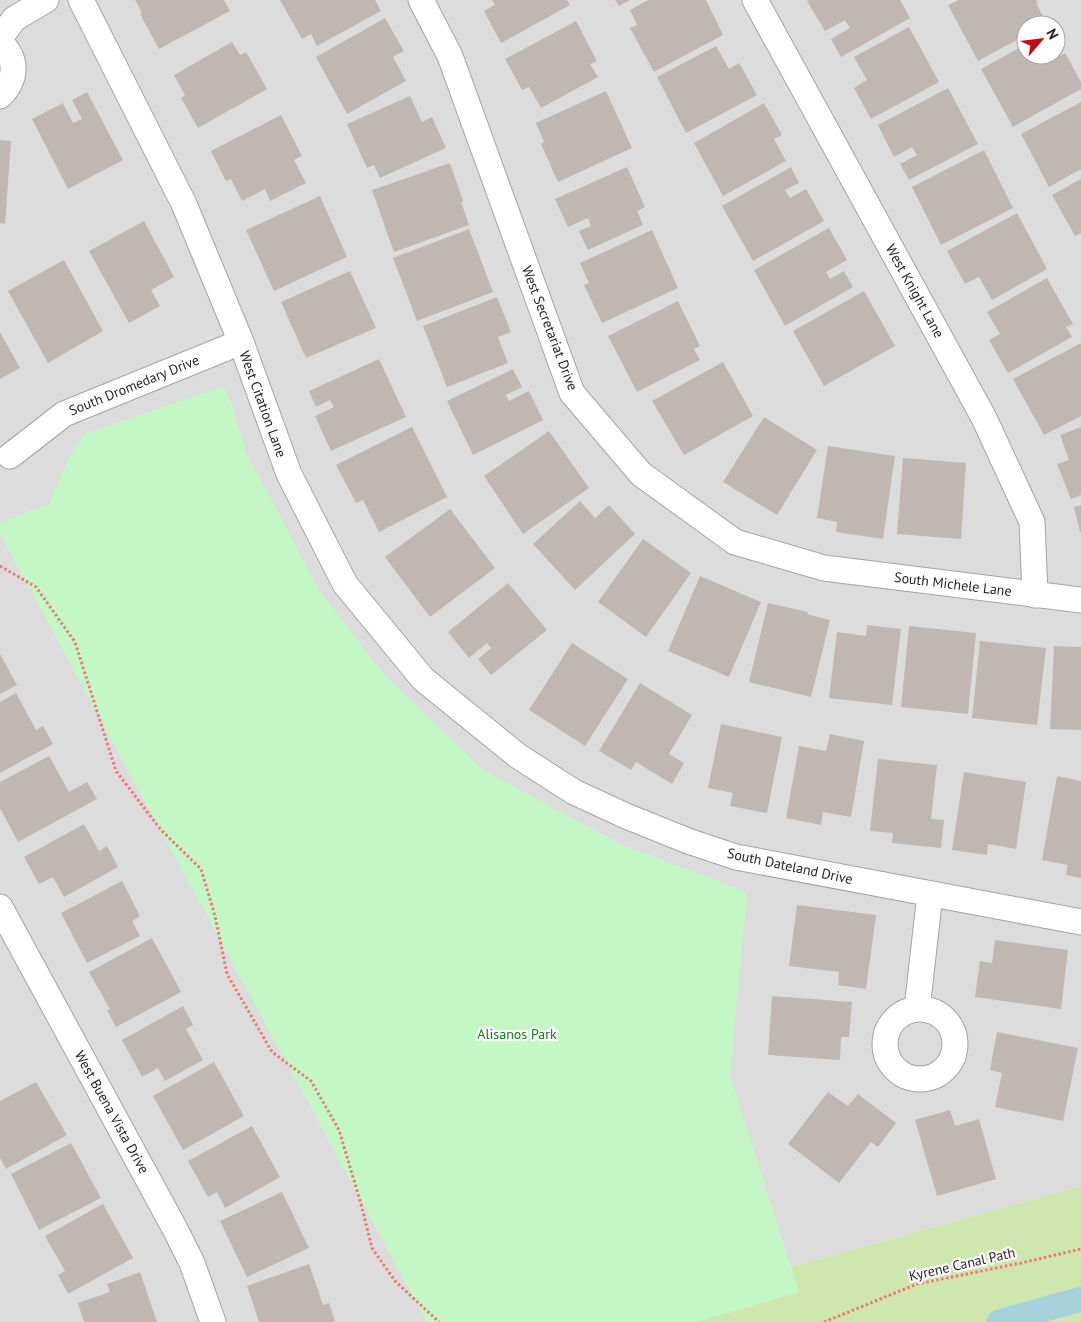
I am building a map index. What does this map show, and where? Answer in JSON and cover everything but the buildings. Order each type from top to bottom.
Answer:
[{"type":"street","points":[[0,96],[7,89],[12,79],[14,68],[12,58],[0,40],[14,19],[46,0]]},
{"type":"street","name":"West Citation Lane","points":[[81,0],[184,204],[241,342],[289,474],[344,584],[423,679],[518,756]]},
{"type":"street","name":"West Secretariat Drive","points":[[421,0],[450,56],[572,393],[641,474],[735,542],[824,568]]},
{"type":"street","name":"West Knight Lane","points":[[755,0],[984,418],[1032,522],[1034,595]]},
{"type":"street","name":"South Dromedary Drive","points":[[10,456],[64,414],[241,342]]},
{"type":"street","name":"South Michele Lane","points":[[824,568],[1081,600]]},
{"type":"street","name":"South Dateland Drive","points":[[518,756],[574,792],[626,816],[688,841],[736,856],[1081,922]]},
{"type":"street","points":[[917,1009],[930,894]]},
{"type":"street","name":"West Buena Vista Drive","points":[[0,907],[175,1229],[192,1263],[213,1322]]},
{"type":"path","points":[[0,566],[36,587],[74,642],[116,772],[161,830],[200,869],[215,916],[227,974],[272,1052],[311,1081],[339,1130],[372,1248],[395,1282],[438,1322]]},
{"type":"path","name":"Kyrene Canal Path","points":[[824,1322],[916,1284],[1081,1249]]},
{"type":"shaded area","points":[[0,0],[1081,0],[1081,1186],[791,1267],[799,1292],[696,1322],[0,1322]]},
{"type":"green space","name":"Alisanos Park","points":[[223,386],[232,405],[247,455],[321,593],[385,676],[485,771],[620,844],[747,892],[730,1076],[799,1292],[696,1322],[427,1322],[0,534],[0,523],[49,504],[68,460],[84,434]]},
{"type":"green space","points":[[1081,1186],[1081,1322],[697,1322],[799,1292],[791,1267]]},
{"type":"waterway","points":[[999,1322],[1081,1299]]}]
